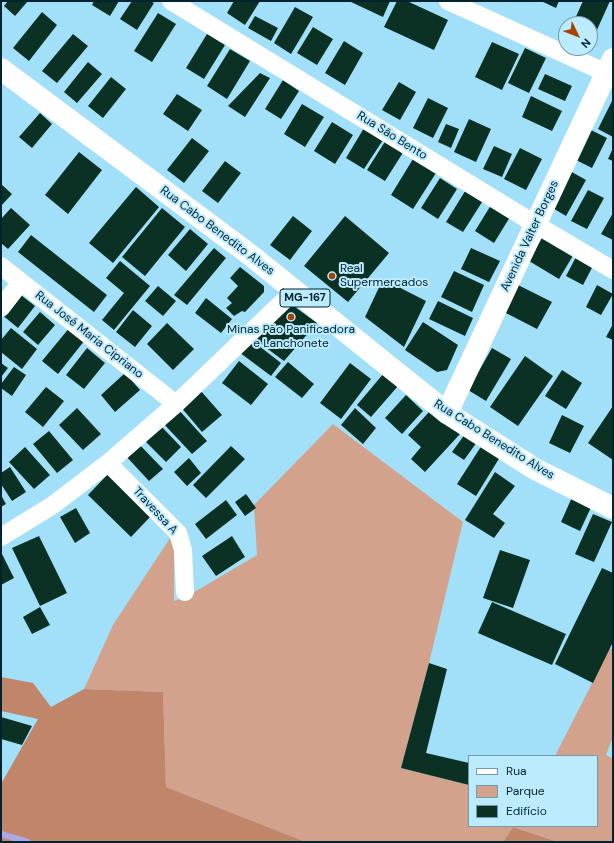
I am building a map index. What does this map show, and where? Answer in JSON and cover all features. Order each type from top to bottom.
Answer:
[{"type":"main road","name":"Avenida Valter Borges","points":[[447,413],[535,224],[611,69]]},
{"type":"main road","name":"Rua Cabo Benedito Alves","points":[[1,70],[295,290],[447,413],[535,469],[613,508]]},
{"type":"street","name":"Rua São Bento","points":[[171,1],[535,224],[613,270]]},
{"type":"street","points":[[448,1],[611,69]]},
{"type":"street","name":"Rua José Maria Cipriano","points":[[1,266],[176,404]]},
{"type":"street","points":[[1,308],[21,282]]},
{"type":"street","points":[[1,537],[54,505],[108,463],[176,404],[295,290]]},
{"type":"street","name":"Travessa A","points":[[108,463],[178,533],[183,550],[184,592]]},
{"type":"green space","points":[[333,424],[463,522],[429,663],[401,768],[468,785],[468,827],[513,827],[503,842],[306,842],[166,787],[163,692],[84,689],[113,625],[174,532],[174,601],[186,597],[257,555],[254,505]]},
{"type":"green space","points":[[610,648],[613,650],[613,737],[606,755],[613,759],[613,842],[558,842],[513,827],[598,827],[598,755],[556,755]]},
{"type":"shaded area","points":[[1,677],[33,683],[51,707],[84,689],[163,692],[166,787],[306,842],[1,842],[1,784],[38,719],[1,711]]},
{"type":"shaded area","points":[[513,827],[558,842],[503,842]]},
{"type":"building","points":[[8,1],[28,1],[15,16],[4,6]]},
{"type":"building","points":[[94,1],[119,1],[110,16],[92,5]]},
{"type":"building","points":[[132,1],[150,1],[154,3],[137,30],[120,19]]},
{"type":"building","points":[[234,1],[260,1],[245,25],[227,13]]},
{"type":"building","points":[[390,1],[383,17],[351,2]]},
{"type":"building","points":[[397,1],[407,1],[448,20],[434,50],[384,27]]},
{"type":"building","points":[[541,1],[559,1],[556,8]]},
{"type":"building","points":[[583,1],[610,1],[598,28],[598,16],[576,16]]},
{"type":"building","points":[[295,7],[313,17],[291,54],[274,43]]},
{"type":"building","points":[[42,12],[57,25],[29,61],[13,48]]},
{"type":"building","points":[[158,13],[176,24],[152,62],[134,51]]},
{"type":"building","points":[[255,16],[278,28],[271,41],[248,28]]},
{"type":"building","points":[[313,27],[333,39],[317,65],[297,53]]},
{"type":"building","points":[[73,34],[88,46],[57,83],[42,71]]},
{"type":"building","points":[[207,34],[225,45],[204,79],[186,68]]},
{"type":"building","points":[[344,41],[363,53],[345,85],[325,73]]},
{"type":"building","points":[[492,42],[519,54],[502,90],[475,77]]},
{"type":"building","points":[[525,48],[546,58],[529,93],[508,83]]},
{"type":"building","points":[[230,49],[250,61],[227,99],[207,86]]},
{"type":"building","points":[[88,62],[102,74],[77,103],[64,92]]},
{"type":"building","points":[[260,73],[270,78],[245,117],[228,106]]},
{"type":"building","points":[[545,74],[572,86],[565,101],[538,89]]},
{"type":"building","points":[[111,77],[126,89],[103,118],[88,106]]},
{"type":"building","points":[[283,80],[299,91],[281,119],[265,109]]},
{"type":"building","points":[[399,82],[416,92],[400,120],[382,110]]},
{"type":"building","points":[[177,94],[202,110],[188,131],[163,114]]},
{"type":"building","points":[[531,96],[562,111],[552,131],[522,117]]},
{"type":"building","points":[[428,98],[448,108],[433,138],[413,128]]},
{"type":"building","points":[[613,99],[613,137],[598,129]]},
{"type":"building","points":[[302,104],[324,117],[305,147],[284,134]]},
{"type":"building","points":[[40,113],[52,124],[32,148],[19,137]]},
{"type":"building","points":[[469,119],[491,129],[476,162],[454,152]]},
{"type":"building","points":[[332,122],[353,135],[335,164],[314,151]]},
{"type":"building","points":[[446,124],[459,129],[451,148],[438,142]]},
{"type":"building","points":[[364,128],[383,140],[364,169],[346,158]]},
{"type":"building","points":[[589,129],[607,138],[592,168],[574,159]]},
{"type":"building","points":[[192,138],[209,151],[184,183],[167,170]]},
{"type":"building","points":[[386,140],[404,151],[385,181],[367,170]]},
{"type":"building","points":[[494,146],[512,154],[502,177],[483,169]]},
{"type":"building","points":[[520,148],[542,159],[526,190],[504,179]]},
{"type":"building","points":[[613,148],[613,161],[608,159]]},
{"type":"building","points":[[79,152],[102,170],[68,214],[45,195]]},
{"type":"building","points":[[413,159],[436,173],[413,209],[391,195]]},
{"type":"building","points":[[225,161],[241,173],[218,203],[202,191]]},
{"type":"building","points":[[570,171],[586,180],[566,216],[551,207]]},
{"type":"building","points":[[440,178],[457,189],[438,219],[421,208]]},
{"type":"building","points":[[1,184],[12,194],[1,206]]},
{"type":"building","points":[[136,187],[159,207],[113,263],[89,243]]},
{"type":"building","points":[[467,188],[484,199],[463,232],[446,222]]},
{"type":"building","points":[[588,190],[604,198],[587,229],[571,221]]},
{"type":"building","points":[[491,205],[510,217],[494,243],[475,231]]},
{"type":"building","points":[[11,208],[30,225],[8,249],[1,243],[1,219]]},
{"type":"building","points":[[162,208],[185,227],[145,276],[122,257]]},
{"type":"building","points":[[613,213],[613,240],[601,234]]},
{"type":"building","points":[[293,216],[312,231],[290,260],[270,245]]},
{"type":"building","points":[[345,216],[389,253],[348,302],[304,266]]},
{"type":"building","points":[[190,229],[208,244],[186,271],[168,255]]},
{"type":"building","points":[[31,235],[107,295],[94,312],[18,252]]},
{"type":"building","points":[[543,236],[574,254],[559,279],[529,261]]},
{"type":"building","points":[[214,248],[226,258],[187,305],[174,295]]},
{"type":"building","points":[[471,248],[500,261],[489,282],[461,269]]},
{"type":"building","points":[[577,255],[594,264],[583,285],[566,276]]},
{"type":"building","points":[[120,261],[150,286],[114,330],[102,320],[124,293],[106,278]]},
{"type":"building","points":[[240,267],[264,286],[264,292],[245,312],[242,311],[234,316],[226,308],[232,303],[227,298],[238,286],[230,278]]},
{"type":"building","points":[[454,271],[484,285],[472,312],[441,297]]},
{"type":"building","points":[[383,279],[426,301],[404,347],[365,317]]},
{"type":"building","points":[[518,285],[552,302],[537,329],[504,312]]},
{"type":"building","points":[[597,285],[613,294],[601,315],[586,307]]},
{"type":"building","points":[[158,286],[176,301],[163,316],[145,301]]},
{"type":"building","points":[[17,292],[35,306],[18,328],[1,314]]},
{"type":"building","points":[[206,298],[232,319],[221,333],[195,313]]},
{"type":"building","points":[[438,301],[473,318],[465,336],[429,319]]},
{"type":"building","points":[[291,304],[317,323],[284,361],[253,338]]},
{"type":"building","points":[[133,310],[152,326],[135,347],[116,332]]},
{"type":"building","points":[[40,312],[55,325],[38,345],[23,332]]},
{"type":"building","points":[[423,322],[458,345],[447,370],[437,372],[405,350]]},
{"type":"building","points":[[167,323],[194,349],[173,370],[147,344]]},
{"type":"building","points":[[613,324],[613,340],[606,337]]},
{"type":"building","points":[[70,327],[85,340],[58,374],[42,361]]},
{"type":"building","points":[[11,328],[37,349],[22,369],[1,352],[1,340]]},
{"type":"building","points":[[250,339],[281,363],[271,376],[239,352]]},
{"type":"building","points":[[87,348],[105,363],[84,389],[66,375]]},
{"type":"building","points":[[492,348],[511,359],[486,401],[468,390]]},
{"type":"building","points":[[525,356],[553,376],[518,426],[490,407]]},
{"type":"building","points":[[239,361],[268,384],[251,405],[222,383]]},
{"type":"building","points":[[288,362],[314,384],[302,398],[275,377]]},
{"type":"building","points":[[1,363],[8,368],[1,377]]},
{"type":"building","points":[[350,363],[371,379],[341,419],[320,403]]},
{"type":"building","points":[[14,367],[26,375],[12,396],[1,388],[1,384]]},
{"type":"building","points":[[562,370],[582,383],[566,409],[545,396]]},
{"type":"building","points":[[125,373],[140,390],[115,412],[101,395]]},
{"type":"building","points":[[384,373],[398,386],[371,417],[357,405]]},
{"type":"building","points":[[46,387],[64,401],[43,427],[25,412]]},
{"type":"building","points":[[200,390],[222,415],[202,432],[180,406]]},
{"type":"building","points":[[406,395],[423,411],[402,434],[385,418]]},
{"type":"building","points":[[613,406],[613,460],[588,443]]},
{"type":"building","points":[[77,408],[101,434],[83,450],[59,425]]},
{"type":"building","points":[[177,408],[207,441],[192,454],[162,422]]},
{"type":"building","points":[[355,408],[376,428],[363,444],[341,425]]},
{"type":"building","points":[[429,412],[460,434],[425,472],[411,459],[421,447],[408,435]]},
{"type":"building","points":[[562,415],[584,426],[570,453],[549,443]]},
{"type":"building","points":[[159,424],[181,447],[166,462],[143,439]]},
{"type":"building","points":[[49,431],[73,460],[57,473],[33,444]]},
{"type":"building","points":[[465,434],[477,442],[464,460],[452,452]]},
{"type":"building","points":[[137,442],[163,469],[149,481],[124,454]]},
{"type":"building","points":[[482,445],[500,457],[476,496],[457,484]]},
{"type":"building","points":[[231,446],[245,459],[206,498],[193,485]]},
{"type":"building","points":[[25,447],[50,475],[34,489],[9,462]]},
{"type":"building","points":[[189,458],[201,473],[187,486],[174,472]]},
{"type":"building","points":[[10,467],[26,492],[12,501],[1,484],[1,473]]},
{"type":"building","points":[[495,472],[515,486],[493,514],[505,523],[494,538],[465,520]]},
{"type":"building","points":[[109,473],[151,516],[131,537],[88,495]]},
{"type":"building","points":[[246,494],[256,508],[245,516],[235,502]]},
{"type":"building","points":[[1,495],[6,504],[1,507]]},
{"type":"building","points":[[573,495],[593,503],[580,531],[561,522]]},
{"type":"building","points":[[226,500],[237,515],[206,539],[195,524]]},
{"type":"building","points":[[76,508],[90,533],[75,543],[60,517]]},
{"type":"building","points":[[593,514],[612,522],[594,562],[575,554]]},
{"type":"building","points":[[39,536],[67,593],[40,606],[12,548]]},
{"type":"building","points":[[232,536],[245,557],[216,576],[202,556]]},
{"type":"building","points":[[500,550],[530,560],[513,608],[483,598]]},
{"type":"building","points":[[1,552],[14,578],[1,585]]},
{"type":"building","points":[[602,568],[613,573],[613,642],[593,683],[555,664]]},
{"type":"building","points":[[492,602],[566,634],[552,665],[478,633]]},
{"type":"building","points":[[40,607],[50,625],[32,634],[23,617]]},
{"type":"building","points":[[429,663],[447,669],[426,753],[468,763],[468,785],[401,768]]},
{"type":"building","points":[[1,717],[32,726],[22,745],[1,739]]},
{"type":"waterway","points":[[1,834],[28,842]]},
{"type":"place","name":"Real Supermercados","points":[[332,276]]},
{"type":"place","name":"Minas Pão Panificadora e Lanchonete","points":[[291,317]]}]
